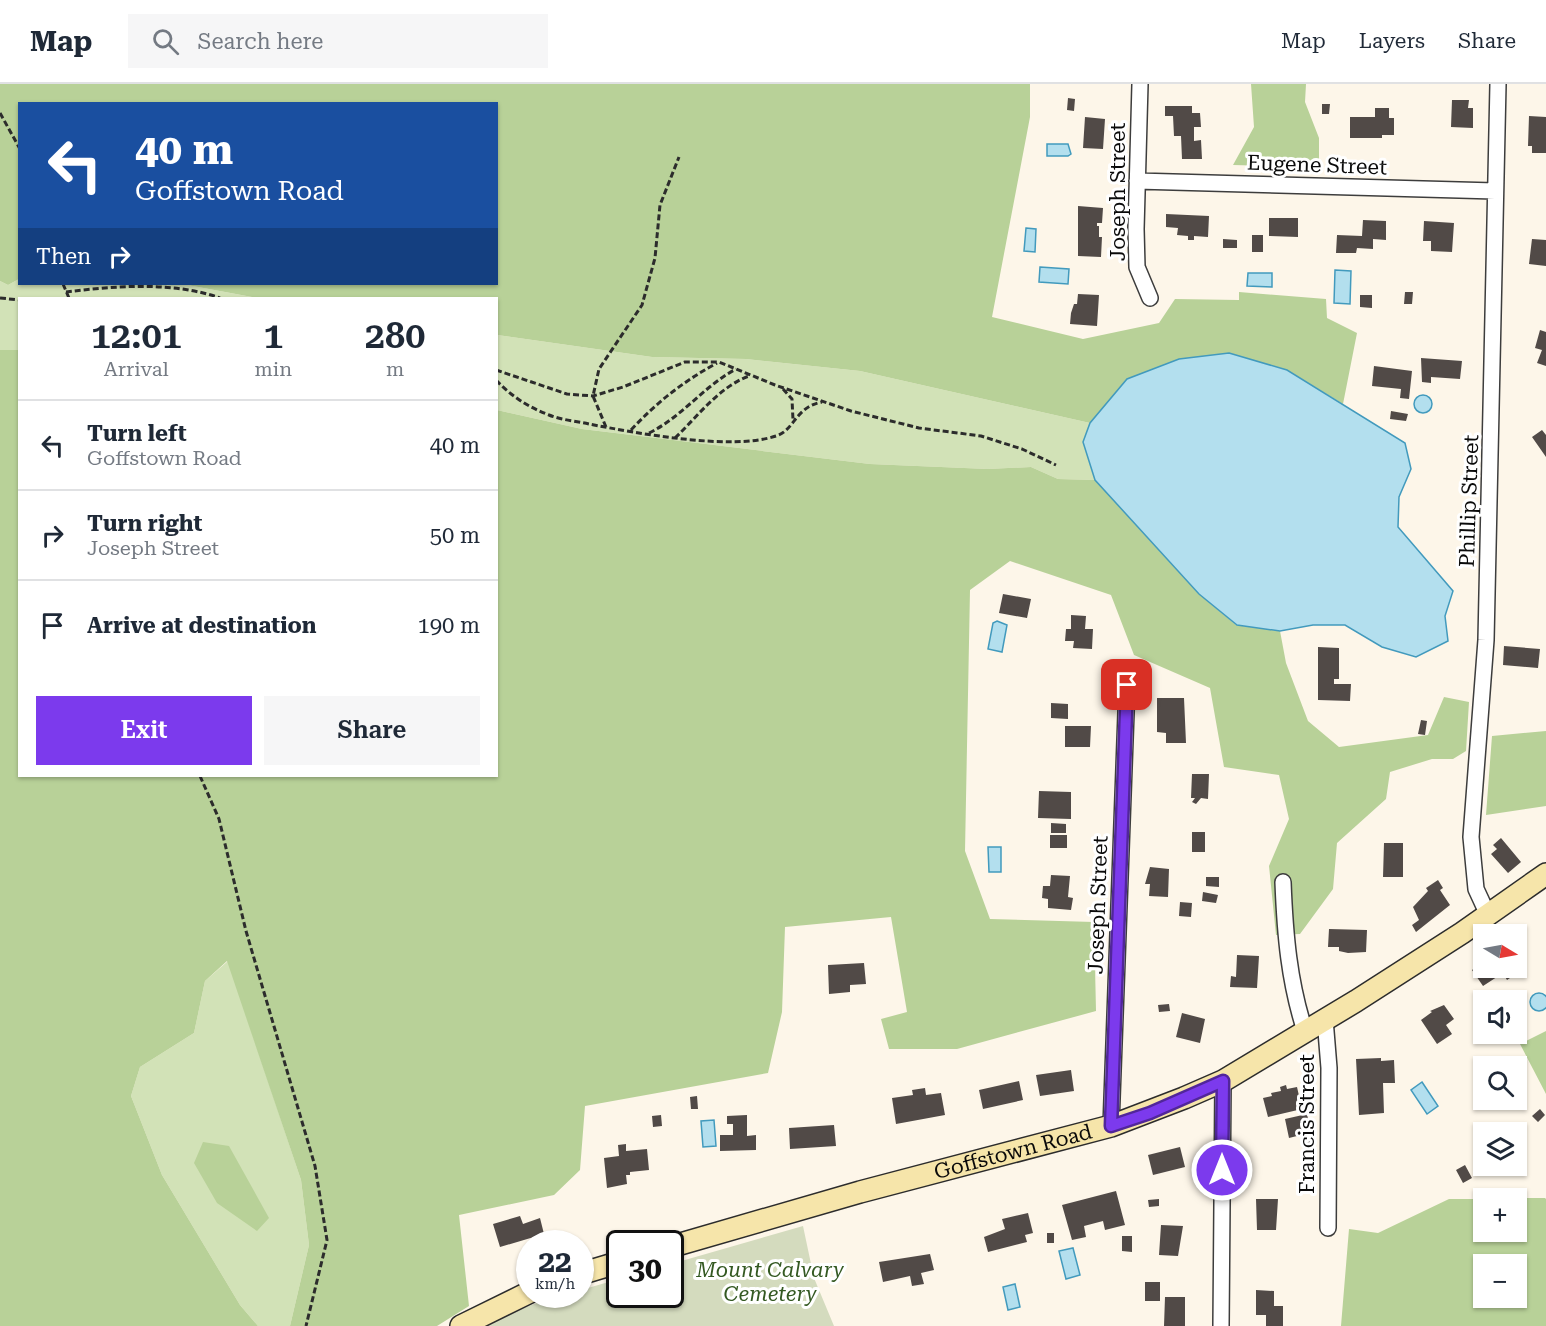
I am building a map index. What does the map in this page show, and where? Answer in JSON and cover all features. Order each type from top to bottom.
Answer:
[{"type":"main road","name":"Goffstown Road","points":[[684,1243],[860,1192],[1111,1126],[1150,1113],[1223,1081],[1488,915],[1546,874]]},
{"type":"main road","points":[[462,1326],[516,1299]]},
{"type":"street","name":"Joseph Street","points":[[1140,84],[1137,267],[1150,298]]},
{"type":"street","name":"Phillip Street","points":[[1488,915],[1476,889],[1472,837],[1486,640],[1498,84]]},
{"type":"street","name":"Eugene Street","points":[[1137,181],[1495,191]]},
{"type":"street","name":"Joseph Street","points":[[1111,1126],[1127,685]]},
{"type":"street","name":"Francis Street","points":[[1283,882],[1286,951],[1296,1004],[1305,1031]]},
{"type":"street","name":"Francis Street","points":[[1325,1019],[1329,1068],[1328,1228]]},
{"type":"street","points":[[1221,1326],[1223,1081]]},
{"type":"path","points":[[0,113],[18,145]]},
{"type":"path","points":[[606,427],[593,396],[599,369],[642,305],[655,258],[660,205],[680,158]]},
{"type":"path","points":[[63,285],[68,297]]},
{"type":"path","points":[[66,292],[105,287],[165,288],[214,297]]},
{"type":"path","points":[[0,298],[18,300]]},
{"type":"path","points":[[498,371],[567,394],[593,396],[623,387],[686,362],[719,362],[824,402],[919,428],[981,436],[1022,449],[1056,465]]},
{"type":"path","points":[[630,431],[652,407],[690,378],[719,362]]},
{"type":"path","points":[[647,434],[686,409],[714,381],[736,369]]},
{"type":"path","points":[[675,438],[721,391],[735,381],[751,375]]},
{"type":"path","points":[[498,382],[512,397],[550,416],[675,438],[756,441],[778,436],[811,404],[824,402]]},
{"type":"path","points":[[782,387],[792,399],[795,413],[792,422]]},
{"type":"path","points":[[200,777],[219,819],[246,931],[315,1166],[327,1240],[306,1326]]},
{"type":"green space","points":[[0,84],[1030,84],[1030,117],[992,317],[1083,339],[1159,323],[1175,299],[1239,300],[1239,292],[1326,299],[1327,318],[1357,333],[1343,404],[1287,370],[1127,379],[1090,423],[860,371],[746,359],[652,357],[498,335],[498,297],[253,297],[187,285],[498,285],[498,102],[18,102],[18,280],[8,285],[0,281]]},
{"type":"green space","points":[[1251,84],[1306,84],[1305,102],[1319,138],[1319,167],[1233,165],[1254,127]]},
{"type":"green space","points":[[18,280],[18,285],[187,285],[253,297],[18,297],[18,350],[0,350],[0,281],[8,285]]},
{"type":"green space","points":[[498,335],[652,357],[746,359],[860,371],[1090,423],[1083,442],[1095,480],[1058,479],[1031,467],[988,469],[870,464],[582,429],[498,410]]},
{"type":"green space","points":[[0,350],[18,350],[18,777],[498,777],[498,410],[582,429],[870,464],[988,469],[1031,467],[1058,479],[1095,480],[1199,594],[1236,625],[1280,631],[1286,663],[1308,721],[1339,747],[1428,735],[1444,697],[1469,702],[1466,751],[1453,759],[1432,759],[1390,772],[1386,799],[1337,843],[1333,889],[1300,934],[1276,935],[1269,866],[1289,819],[1279,775],[1224,767],[1210,688],[1134,655],[1111,595],[1010,561],[970,590],[965,851],[990,919],[1094,922],[1096,1011],[957,1049],[889,1049],[881,1019],[907,1012],[891,917],[785,927],[782,1012],[768,1073],[585,1106],[580,1170],[554,1195],[459,1215],[469,1306],[437,1326],[290,1326],[309,1245],[301,1180],[227,961],[205,981],[194,1033],[140,1067],[131,1096],[162,1175],[240,1305],[258,1326],[0,1326]]},
{"type":"green space","points":[[1546,731],[1546,806],[1486,815],[1492,736]]},
{"type":"green space","points":[[228,961],[301,1180],[309,1245],[290,1326],[258,1326],[240,1305],[162,1175],[131,1096],[140,1067],[194,1033],[205,981]]},
{"type":"green space","points":[[1546,1031],[1546,1094],[1520,1044],[1527,1044],[1527,1040]]},
{"type":"green space","points":[[203,1142],[229,1146],[269,1218],[257,1231],[217,1203],[194,1163]]},
{"type":"green space","points":[[1527,1198],[1546,1199],[1546,1326],[1341,1326],[1349,1229],[1378,1233],[1449,1199],[1473,1199],[1473,1242],[1527,1242]]},
{"type":"green space","name":"Mount Calvary Cemetery","points":[[803,1226],[814,1278],[834,1326],[486,1326],[525,1308],[594,1308],[594,1286],[606,1283],[606,1308],[684,1308],[684,1260]]},
{"type":"water","points":[[1047,144],[1068,144],[1071,154],[1047,156]]},
{"type":"water","points":[[1026,228],[1036,229],[1035,252],[1024,251]]},
{"type":"water","points":[[1040,267],[1069,269],[1068,284],[1039,282]]},
{"type":"water","points":[[1335,270],[1351,271],[1350,304],[1334,303]]},
{"type":"water","points":[[1248,273],[1272,273],[1272,287],[1247,286]]},
{"type":"water","points":[[1229,353],[1287,370],[1405,443],[1411,469],[1399,497],[1398,527],[1453,591],[1445,616],[1448,641],[1416,657],[1382,647],[1345,625],[1313,625],[1280,631],[1237,625],[1199,594],[1095,480],[1083,442],[1090,423],[1127,379],[1179,359]]},
{"type":"water","points":[[1423,395],[1429,398],[1432,404],[1429,410],[1423,413],[1417,410],[1414,404],[1417,398]]},
{"type":"water","points":[[997,621],[1007,625],[1002,652],[988,649],[993,623]]},
{"type":"water","points":[[988,847],[1001,847],[1001,872],[989,872]]},
{"type":"water","points":[[1539,993],[1545,996],[1547,1005],[1545,1008],[1539,1011],[1533,1008],[1530,1002],[1533,996]]},
{"type":"water","points":[[1422,1082],[1438,1106],[1427,1114],[1411,1090]]},
{"type":"water","points":[[714,1120],[716,1146],[703,1147],[701,1121]]},
{"type":"water","points":[[1073,1248],[1080,1275],[1066,1279],[1059,1251]]},
{"type":"water","points":[[1015,1284],[1020,1307],[1008,1310],[1003,1287]]},
{"type":"building","points":[[1068,98],[1075,99],[1074,111],[1067,110]]},
{"type":"building","points":[[1452,100],[1469,100],[1468,108],[1473,108],[1473,128],[1451,127]]},
{"type":"building","points":[[1322,104],[1330,104],[1329,114],[1322,114]]},
{"type":"building","points":[[1165,106],[1192,106],[1192,113],[1200,113],[1201,127],[1194,127],[1194,141],[1201,140],[1202,159],[1182,159],[1181,136],[1174,136],[1173,116],[1165,116]]},
{"type":"building","points":[[1375,108],[1389,108],[1389,118],[1394,118],[1394,135],[1382,135],[1382,138],[1350,138],[1350,117],[1375,117]]},
{"type":"building","points":[[1529,116],[1546,117],[1546,153],[1532,153],[1532,146],[1528,146]]},
{"type":"building","points":[[1085,117],[1105,119],[1103,149],[1083,148]]},
{"type":"building","points":[[1078,206],[1103,208],[1102,223],[1097,223],[1099,237],[1102,237],[1101,257],[1078,256]]},
{"type":"building","points":[[1166,214],[1209,216],[1208,237],[1194,236],[1194,240],[1188,240],[1188,236],[1177,235],[1178,228],[1166,227]]},
{"type":"building","points":[[1269,218],[1298,218],[1298,237],[1269,236]]},
{"type":"building","points":[[1363,220],[1386,221],[1386,240],[1373,239],[1373,249],[1357,248],[1356,253],[1336,253],[1337,235],[1362,236]]},
{"type":"building","points":[[1424,221],[1454,223],[1452,252],[1431,251],[1431,241],[1423,241]]},
{"type":"building","points":[[1252,235],[1263,235],[1263,252],[1252,252]]},
{"type":"building","points":[[1223,239],[1237,240],[1237,248],[1223,248]]},
{"type":"building","points":[[1532,239],[1546,240],[1546,266],[1529,264]]},
{"type":"building","points":[[1405,292],[1413,292],[1412,304],[1404,304]]},
{"type":"building","points":[[1078,294],[1099,295],[1097,326],[1070,324],[1071,313],[1074,304],[1077,304]]},
{"type":"building","points":[[1360,295],[1372,295],[1372,308],[1360,307]]},
{"type":"building","points":[[1540,330],[1546,332],[1546,366],[1537,363],[1542,350],[1535,348]]},
{"type":"building","points":[[1421,358],[1462,361],[1460,379],[1431,377],[1431,383],[1422,382]]},
{"type":"building","points":[[1374,366],[1412,371],[1409,399],[1400,398],[1401,389],[1372,386]]},
{"type":"building","points":[[1391,411],[1408,414],[1406,421],[1390,419]]},
{"type":"building","points":[[1542,430],[1546,435],[1546,457],[1532,437]]},
{"type":"building","points":[[1003,594],[1031,599],[1027,618],[999,613]]},
{"type":"building","points":[[1071,615],[1086,616],[1085,629],[1093,629],[1092,649],[1073,648],[1074,641],[1065,641],[1066,629],[1071,629]]},
{"type":"building","points":[[1504,646],[1540,649],[1538,668],[1503,665]]},
{"type":"building","points":[[1318,647],[1339,648],[1339,679],[1334,679],[1334,684],[1351,684],[1350,701],[1318,700]]},
{"type":"building","points":[[1157,698],[1184,698],[1186,743],[1166,743],[1166,733],[1157,732]]},
{"type":"building","points":[[1051,703],[1068,704],[1068,719],[1051,718]]},
{"type":"building","points":[[1421,720],[1427,721],[1425,735],[1418,734]]},
{"type":"building","points":[[1065,726],[1091,726],[1090,747],[1065,747]]},
{"type":"building","points":[[1192,774],[1209,774],[1208,799],[1201,798],[1196,804],[1192,802],[1195,798],[1191,798]]},
{"type":"building","points":[[1039,791],[1071,792],[1071,819],[1038,818]]},
{"type":"building","points":[[1051,823],[1066,824],[1066,833],[1051,833]]},
{"type":"building","points":[[1192,832],[1205,832],[1205,852],[1192,852]]},
{"type":"building","points":[[1050,835],[1067,835],[1067,848],[1050,848]]},
{"type":"building","points":[[1501,838],[1521,862],[1508,873],[1491,854],[1497,849],[1493,845]]},
{"type":"building","points":[[1384,843],[1403,843],[1403,877],[1383,877]]},
{"type":"building","points":[[1150,867],[1169,869],[1168,897],[1149,896],[1150,884],[1145,884]]},
{"type":"building","points":[[1051,875],[1070,876],[1068,897],[1073,898],[1071,910],[1048,908],[1048,899],[1042,898],[1043,886],[1050,886]]},
{"type":"building","points":[[1206,877],[1219,877],[1219,887],[1206,886]]},
{"type":"building","points":[[1438,880],[1443,888],[1440,890],[1450,905],[1416,932],[1412,925],[1419,920],[1413,907],[1428,891],[1426,888]]},
{"type":"building","points":[[1203,892],[1218,895],[1216,903],[1202,901]]},
{"type":"building","points":[[1180,902],[1192,903],[1191,917],[1179,916]]},
{"type":"building","points":[[1329,929],[1367,930],[1366,952],[1348,953],[1339,951],[1339,947],[1328,947]]},
{"type":"building","points":[[1237,955],[1259,956],[1257,988],[1230,987],[1231,976],[1236,977]]},
{"type":"building","points":[[864,963],[866,984],[850,985],[850,992],[829,994],[828,965]]},
{"type":"building","points":[[1478,978],[1495,978],[1483,986]]},
{"type":"building","points":[[1169,1004],[1170,1011],[1159,1012],[1158,1005]]},
{"type":"building","points":[[1444,1005],[1454,1019],[1446,1025],[1452,1034],[1437,1044],[1421,1020],[1432,1012],[1430,1011]]},
{"type":"building","points":[[1182,1013],[1205,1019],[1200,1043],[1176,1037]]},
{"type":"building","points":[[1381,1058],[1381,1061],[1394,1060],[1395,1083],[1383,1083],[1384,1113],[1359,1115],[1356,1059]]},
{"type":"building","points":[[1071,1070],[1074,1091],[1040,1096],[1036,1075]]},
{"type":"building","points":[[1019,1081],[1023,1100],[983,1109],[979,1090]]},
{"type":"building","points":[[1286,1085],[1287,1089],[1297,1087],[1302,1109],[1268,1117],[1263,1098],[1281,1091],[1280,1087]]},
{"type":"building","points":[[925,1088],[926,1095],[941,1093],[945,1115],[896,1124],[892,1098],[913,1095],[912,1090]]},
{"type":"building","points":[[697,1096],[698,1109],[691,1109],[690,1097]]},
{"type":"building","points":[[1540,1109],[1545,1115],[1538,1122],[1532,1116]]},
{"type":"building","points":[[1307,1114],[1313,1145],[1304,1147],[1301,1135],[1289,1138],[1285,1119]]},
{"type":"building","points":[[661,1115],[662,1126],[653,1127],[652,1116]]},
{"type":"building","points":[[747,1115],[747,1136],[756,1135],[756,1150],[720,1151],[720,1135],[733,1135],[733,1124],[727,1124],[727,1116]]},
{"type":"building","points":[[834,1125],[836,1146],[790,1149],[789,1128]]},
{"type":"building","points":[[626,1144],[626,1151],[647,1149],[649,1170],[630,1172],[630,1175],[626,1175],[627,1184],[607,1188],[604,1158],[619,1156],[618,1145]]},
{"type":"building","points":[[1180,1147],[1185,1167],[1153,1175],[1148,1155]]},
{"type":"building","points":[[1465,1165],[1472,1178],[1463,1183],[1456,1170]]},
{"type":"building","points":[[1116,1191],[1125,1225],[1105,1230],[1103,1221],[1084,1226],[1086,1237],[1072,1240],[1062,1205]]},
{"type":"building","points":[[1159,1199],[1159,1206],[1149,1207],[1148,1200]]},
{"type":"building","points":[[1256,1199],[1278,1199],[1276,1230],[1257,1230]]},
{"type":"building","points":[[1028,1213],[1033,1233],[1025,1235],[1027,1242],[988,1252],[984,1237],[1005,1229],[1002,1219]]},
{"type":"building","points":[[520,1216],[523,1224],[540,1218],[543,1230],[516,1230],[516,1242],[500,1247],[493,1224]]},
{"type":"building","points":[[1161,1225],[1183,1226],[1178,1256],[1159,1255]]},
{"type":"building","points":[[1047,1233],[1054,1233],[1054,1243],[1047,1243]]},
{"type":"building","points":[[1122,1236],[1132,1236],[1132,1252],[1122,1251]]},
{"type":"building","points":[[930,1254],[934,1270],[921,1273],[924,1284],[912,1286],[910,1276],[883,1282],[879,1262]]},
{"type":"building","points":[[1145,1282],[1160,1282],[1160,1301],[1145,1301]]},
{"type":"building","points":[[1256,1290],[1274,1291],[1274,1306],[1283,1306],[1283,1326],[1266,1326],[1266,1315],[1256,1315]]},
{"type":"building","points":[[1165,1297],[1185,1297],[1185,1326],[1164,1326]]},
{"type":"route","points":[[1127,685],[1111,1126],[1150,1113],[1223,1081],[1222,1170]]}]
